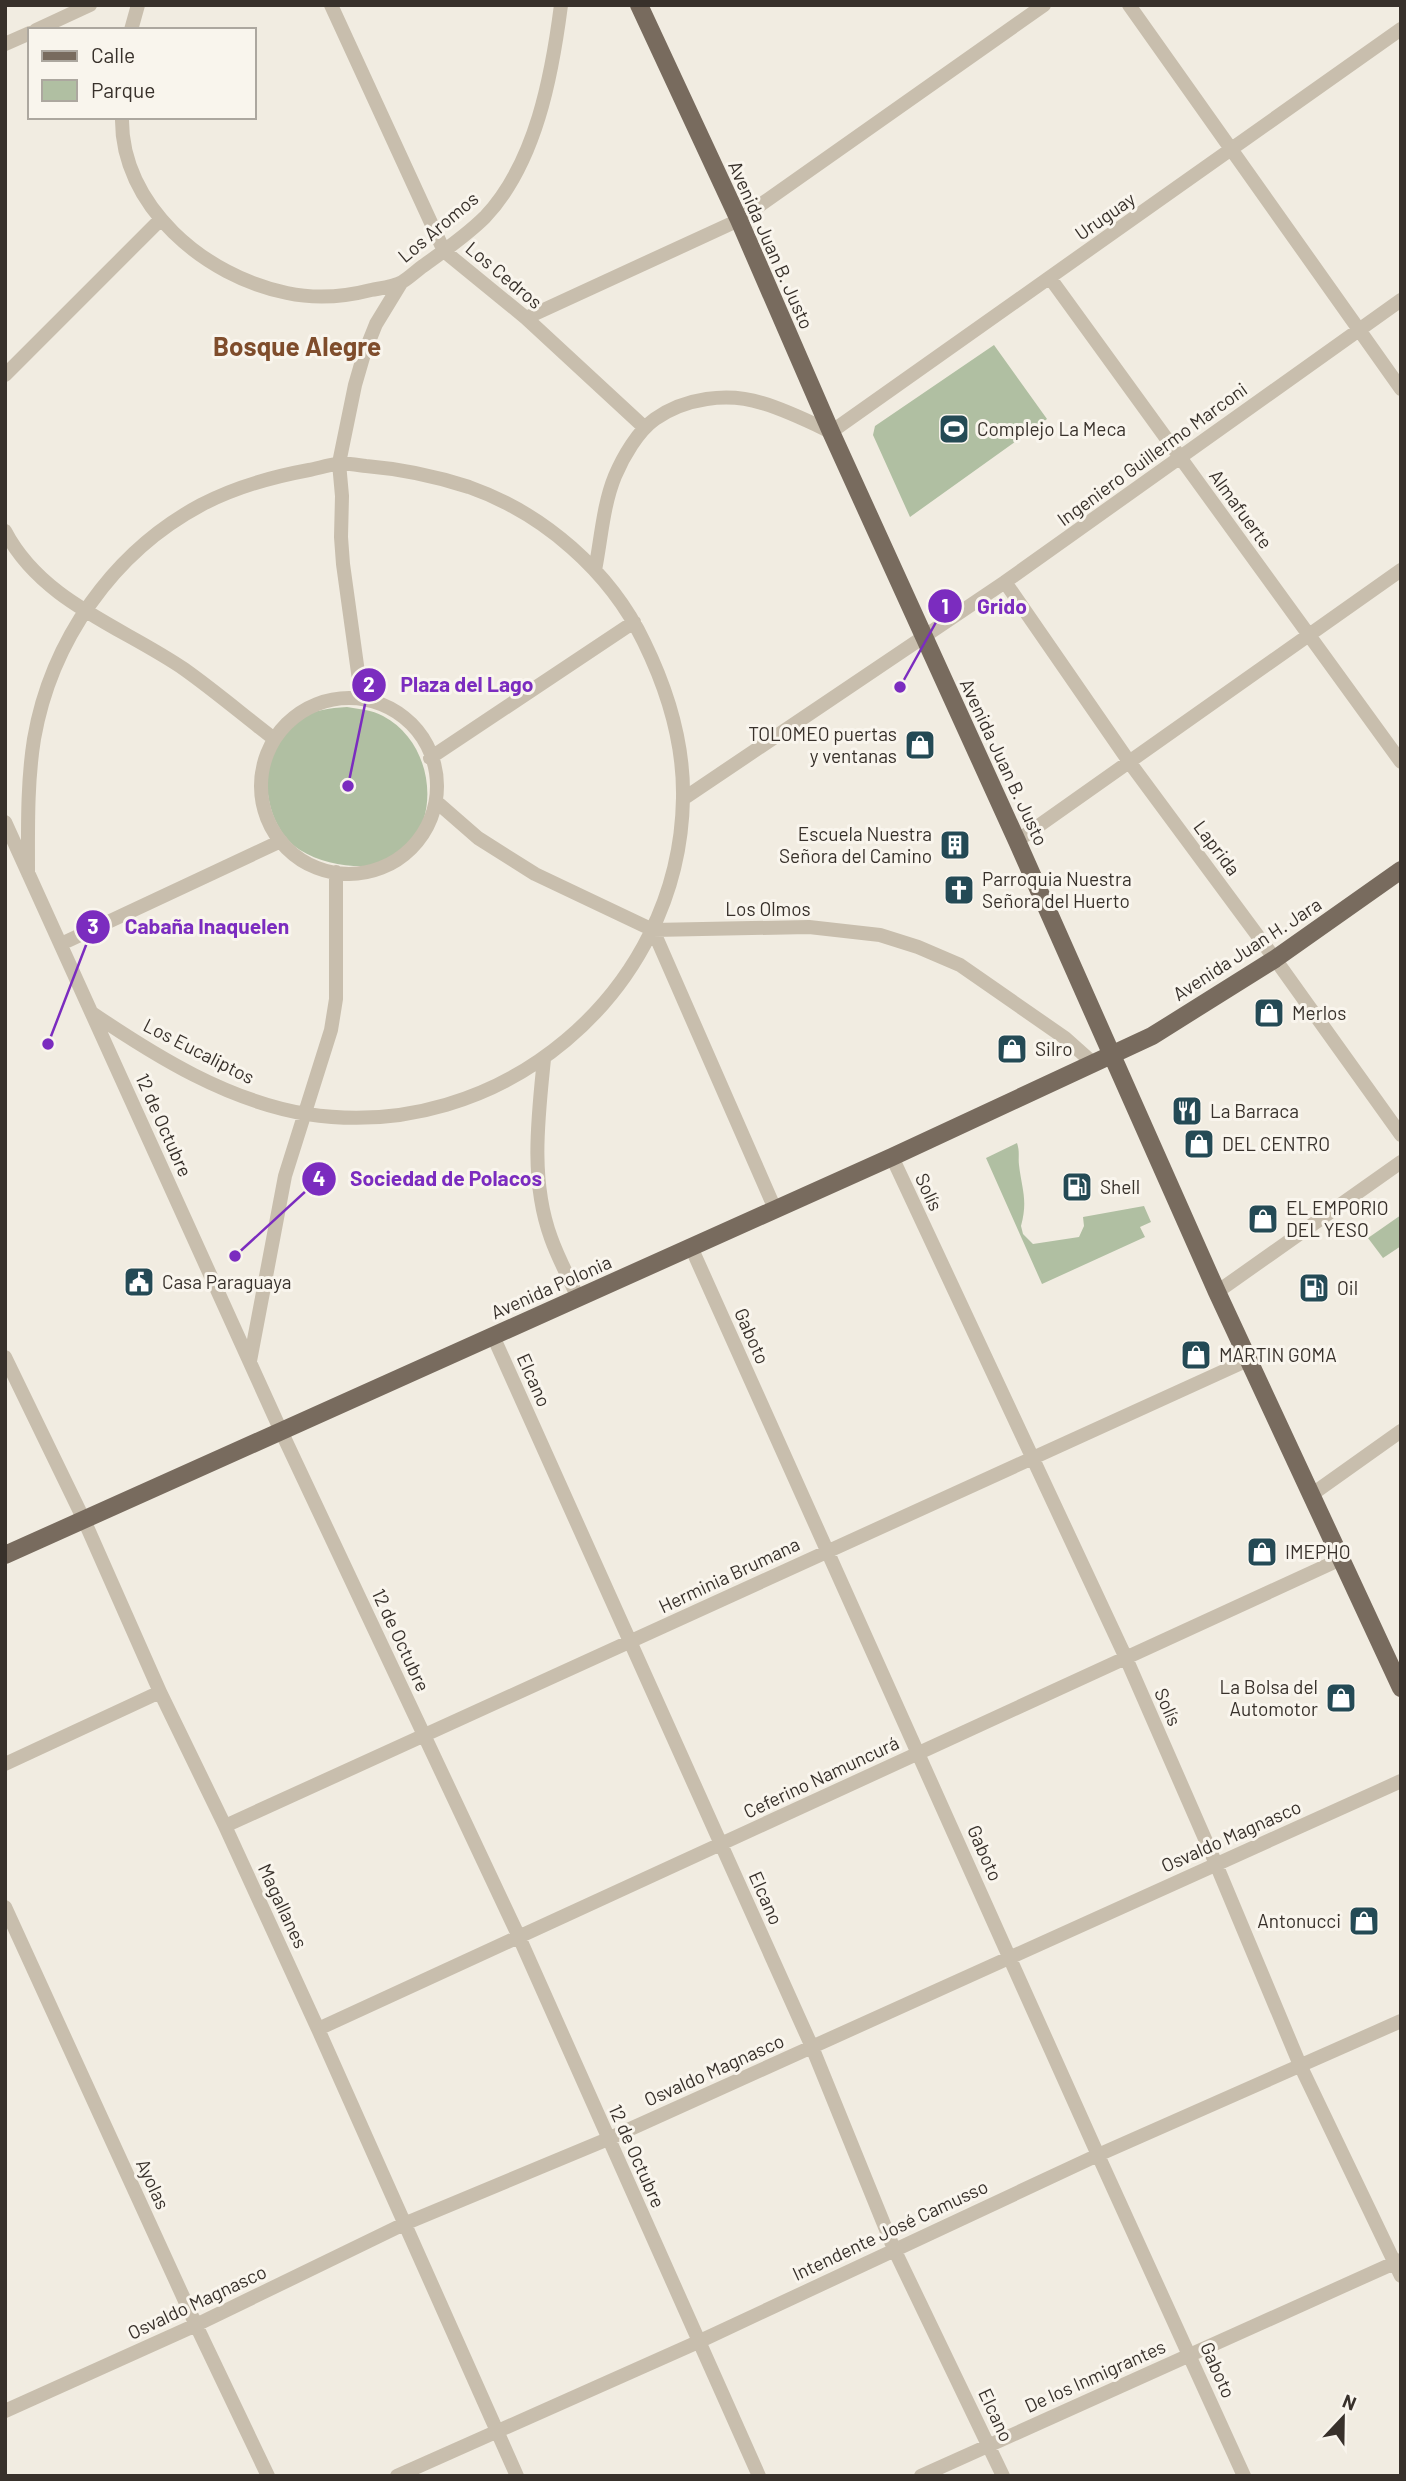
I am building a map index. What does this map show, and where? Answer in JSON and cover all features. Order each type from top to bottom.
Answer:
[{"type":"main road","name":"Avenida Juan B. Justo","points":[[639,5],[739,220],[831,432],[1017,841],[1217,1292],[1401,1688]]},
{"type":"main road","name":"Avenida Juan H. Jara","points":[[1113,1055],[1152,1037],[1275,959],[1401,870]]},
{"type":"main road","name":"Avenida Polonia","points":[[5,1555],[1113,1055]]},
{"type":"street","points":[[40,28],[90,5]]},
{"type":"street","points":[[132,28],[138,5]]},
{"type":"street","name":"Los Cedros","points":[[331,5],[444,251],[526,318],[645,428]]},
{"type":"street","name":"Los Aromos","points":[[122,119],[128,160],[142,192],[160,220],[209,260],[247,281],[287,293],[321,297],[355,294],[401,283],[485,217],[504,193],[544,104],[561,5]]},
{"type":"street","points":[[526,318],[739,220],[1044,5]]},
{"type":"street","points":[[1129,5],[1401,390]]},
{"type":"street","name":"Uruguay","points":[[831,432],[1401,29]]},
{"type":"street","points":[[5,44],[28,34]]},
{"type":"street","points":[[5,375],[160,220]]},
{"type":"street","name":"Almafuerte","points":[[1050,278],[1401,762]]},
{"type":"street","points":[[358,698],[360,687],[341,537],[342,496],[339,463],[364,354],[376,324],[401,283]]},
{"type":"street","name":"Ingeniero Guillermo Marconi","points":[[683,799],[1005,582],[1401,300]]},
{"type":"street","points":[[595,570],[615,477],[645,428],[653,420],[679,407],[716,397],[760,402],[794,414],[831,432]]},
{"type":"street","name":"Los Eucaliptos","points":[[28,873],[28,802],[34,739],[54,670],[84,611],[106,583],[149,540],[199,506],[257,481],[339,463],[440,477],[483,492],[524,513],[562,539],[595,570],[634,622],[662,679],[679,740],[683,799],[675,867],[653,930],[625,978],[588,1022],[544,1059],[509,1080],[470,1098],[389,1116],[349,1117],[306,1113],[257,1101],[212,1083],[139,1045],[92,1013]]},
{"type":"street","points":[[5,531],[30,565],[84,611],[185,670],[273,738]]},
{"type":"street","points":[[1017,841],[1401,570]]},
{"type":"street","name":"Laprida","points":[[1005,582],[1130,763],[1401,1135]]},
{"type":"street","points":[[430,758],[634,622]]},
{"type":"street","points":[[358,698],[381,705],[402,718],[419,736],[438,779],[439,804],[419,843],[397,864],[381,872],[359,874],[336,872],[302,859],[281,841],[266,813],[261,793],[265,753],[273,738],[294,714],[333,699],[358,698]]},
{"type":"street","name":"Los Olmos","points":[[439,804],[478,838],[534,874],[653,930],[808,927],[880,935],[918,947],[960,965],[1042,1021],[1093,1063]]},
{"type":"street","name":"12 de Octubre","points":[[5,821],[281,1431],[519,1937],[759,2476]]},
{"type":"street","points":[[61,944],[281,841]]},
{"type":"street","points":[[250,1361],[285,1176],[331,1030],[336,999],[336,872]]},
{"type":"street","points":[[653,930],[775,1209]]},
{"type":"street","points":[[544,1059],[536,1136],[538,1175],[551,1239],[578,1298]]},
{"type":"street","name":"Solís","points":[[892,1157],[1126,1658],[1300,2065],[1399,2266]]},
{"type":"street","points":[[1217,1292],[1401,1162]]},
{"type":"street","name":"Gaboto","points":[[691,1247],[1244,2476]]},
{"type":"street","name":"Elcano","points":[[493,1336],[811,2047],[894,2249],[1003,2476]]},
{"type":"street","name":"Magallanes","points":[[5,1357],[318,2029],[517,2476]]},
{"type":"street","name":"Herminia Brumana","points":[[225,1826],[1248,1360]]},
{"type":"street","points":[[1311,1495],[1401,1431]]},
{"type":"street","name":"Ceferino Namuncurá","points":[[318,2029],[1341,1559]]},
{"type":"street","points":[[5,1764],[160,1692]]},
{"type":"street","name":"Osvaldo Magnasco","points":[[5,2412],[196,2325],[404,2224],[608,2139],[1401,1780]]},
{"type":"street","name":"Ayolas","points":[[5,1908],[268,2476]]},
{"type":"street","name":"Intendente José Camusso","points":[[397,2476],[698,2342],[1098,2155],[1401,2021]]},
{"type":"street","name":"De los Inmigrantes","points":[[921,2476],[1190,2355],[1399,2266]]},
{"type":"green space","name":"Complejo La Meca","points":[[994,345],[1047,419],[910,517],[873,435],[875,426]]},
{"type":"green space","points":[[347,707],[379,714],[404,732],[418,752],[426,776],[427,801],[422,824],[410,844],[392,859],[367,866],[332,863],[300,850],[286,838],[276,822],[267,785],[268,766],[274,748],[283,733],[296,720],[308,714]]},
{"type":"green space","points":[[1017,1143],[1024,1202],[1021,1226],[1023,1234],[1033,1244],[1079,1237],[1084,1226],[1083,1217],[1144,1206],[1151,1222],[1140,1227],[1145,1237],[1042,1284],[986,1158]]},
{"type":"green space","points":[[1401,1215],[1401,1246],[1383,1258],[1368,1238]]},
{"type":"place","name":"Complejo La Meca","points":[[954,429]]},
{"type":"place","name":"Grido","points":[[900,687]]},
{"type":"place","name":"TOLOMEO puertas y ventanas","points":[[920,745]]},
{"type":"place","name":"Plaza del Lago","points":[[348,786]]},
{"type":"place","name":"Escuela Nuestra Señora del Camino","points":[[955,845]]},
{"type":"place","name":"Parroquia Nuestra Señora del Huerto","points":[[959,890]]},
{"type":"place","name":"Merlos","points":[[1269,1013]]},
{"type":"place","name":"Cabaña Inaquelen","points":[[48,1044]]},
{"type":"place","name":"Silro","points":[[1012,1049]]},
{"type":"place","name":"La Barraca","points":[[1187,1111]]},
{"type":"place","name":"DEL CENTRO","points":[[1199,1144]]},
{"type":"place","name":"Shell","points":[[1077,1187]]},
{"type":"place","name":"EL EMPORIO DEL YESO","points":[[1263,1219]]},
{"type":"place","name":"Sociedad de Polacos","points":[[235,1256]]},
{"type":"place","name":"Casa Paraguaya","points":[[139,1282]]},
{"type":"place","name":"Oil","points":[[1314,1288]]},
{"type":"place","name":"MARTIN GOMA","points":[[1196,1355]]},
{"type":"place","name":"IMEPHO","points":[[1262,1552]]},
{"type":"place","name":"La Bolsa del Automotor","points":[[1341,1698]]},
{"type":"place","name":"Antonucci","points":[[1364,1921]]},
{"type":"district","name":"Bosque Alegre","points":[[297,347]]}]
